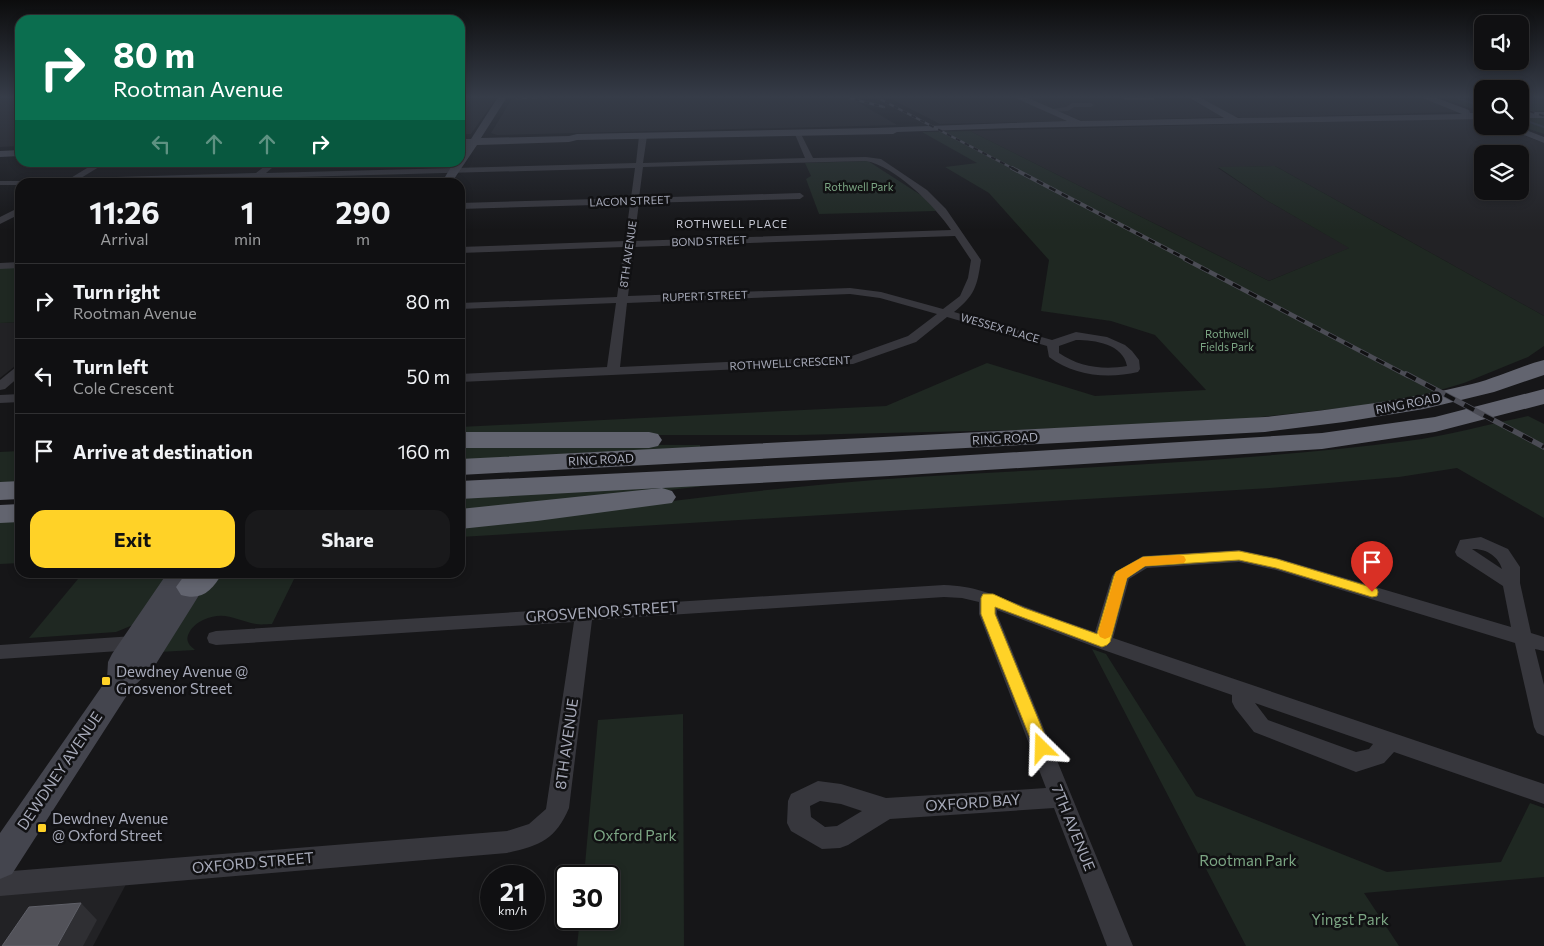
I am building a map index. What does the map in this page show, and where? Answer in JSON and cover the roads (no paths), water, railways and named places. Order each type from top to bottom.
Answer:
[{"type":"highway","name":"RING ROAD","points":[[465,467],[1238,427],[1302,421],[1408,405],[1488,387],[1523,377],[1544,367]]},
{"type":"highway","name":"RING ROAD","points":[[465,490],[890,468],[1322,442],[1442,424],[1544,396]]},
{"type":"highway","points":[[465,440],[945,442]]},
{"type":"highway","points":[[465,519],[890,468]]},
{"type":"highway","points":[[0,491],[15,490]]},
{"type":"highway","points":[[0,514],[15,513]]},
{"type":"main road","points":[[465,156],[474,141]]},
{"type":"main road","points":[[0,150],[15,149]]},
{"type":"main road","points":[[0,154],[15,153]]},
{"type":"main road","points":[[450,178],[458,167]]},
{"type":"main road","name":"DEWDNEY AVENUE","points":[[121,681],[122,662],[134,643],[193,578]]},
{"type":"main road","name":"DEWDNEY AVENUE","points":[[0,862],[121,681],[144,658],[194,578]]},
{"type":"street","name":"8TH AVENUE","points":[[614,372],[628,244],[642,141]]},
{"type":"street","points":[[800,141],[806,161]]},
{"type":"street","name":"ROTHWELL CRESCENT","points":[[195,178],[866,159],[878,161],[924,192],[943,211],[976,260],[973,278],[965,298],[912,338],[852,360],[465,378]]},
{"type":"street","points":[[76,178],[95,167]]},
{"type":"street","points":[[255,178],[269,167]]},
{"type":"street","points":[[0,183],[15,183]]},
{"type":"street","name":"LACON STREET","points":[[465,206],[800,196]]},
{"type":"street","points":[[0,221],[15,213]]},
{"type":"street","points":[[0,221],[15,220]]},
{"type":"street","name":"BOND STREET","points":[[465,250],[958,233]]},
{"type":"street","points":[[0,266],[15,265]]},
{"type":"street","name":"RUPERT STREET","points":[[465,306],[850,291],[881,295],[947,312]]},
{"type":"street","name":"WESSEX PLACE","points":[[947,312],[1054,344],[1070,337],[1078,336],[1104,340],[1121,346],[1134,362],[1134,369],[1097,372],[1062,362],[1052,354],[1054,344]]},
{"type":"street","points":[[0,386],[15,374]]},
{"type":"street","points":[[0,399],[15,398]]},
{"type":"street","points":[[1102,642],[1121,576],[1135,566],[1143,562],[1239,556],[1277,564],[1544,644]]},
{"type":"street","points":[[1511,583],[1544,727]]},
{"type":"street","name":"GROSVENOR STREET","points":[[216,638],[944,591],[962,592],[988,598],[1020,612],[1102,642],[1544,794]]},
{"type":"street","name":"7TH AVENUE","points":[[988,598],[988,614],[1120,946]]},
{"type":"street","name":"8TH AVENUE","points":[[507,842],[529,838],[544,830],[554,819],[558,808],[584,614]]},
{"type":"street","points":[[0,652],[134,643]]},
{"type":"street","points":[[1243,690],[1242,702],[1261,726],[1356,762],[1376,756],[1390,741]]},
{"type":"street","name":"OXFORD BAY","points":[[886,809],[1061,797]]},
{"type":"street","name":"OXFORD STREET","points":[[0,884],[507,842]]},
{"type":"railway","points":[[961,141],[1014,169]]},
{"type":"railway","points":[[1012,168],[1188,260]]},
{"type":"railway","points":[[1185,259],[1408,376]]},
{"type":"railway","points":[[1406,374],[1544,447]]},
{"type":"place","name":"Dewdney Avenue @ Grosvenor Street","points":[[106,681]]},
{"type":"place","name":"Dewdney Avenue @ Oxford Street","points":[[42,828]]},
{"type":"district","name":"ROTHWELL PLACE","points":[[732,224]]},
{"type":"park label","name":"Rothwell Park","points":[[859,187]]},
{"type":"park label","name":"Rothwell Fields Park","points":[[1227,340]]},
{"type":"park label","name":"Oxford Park","points":[[635,836]]},
{"type":"park label","name":"Rootman Park","points":[[1248,861]]},
{"type":"park label","name":"Yingst Park","points":[[1350,920]]}]
